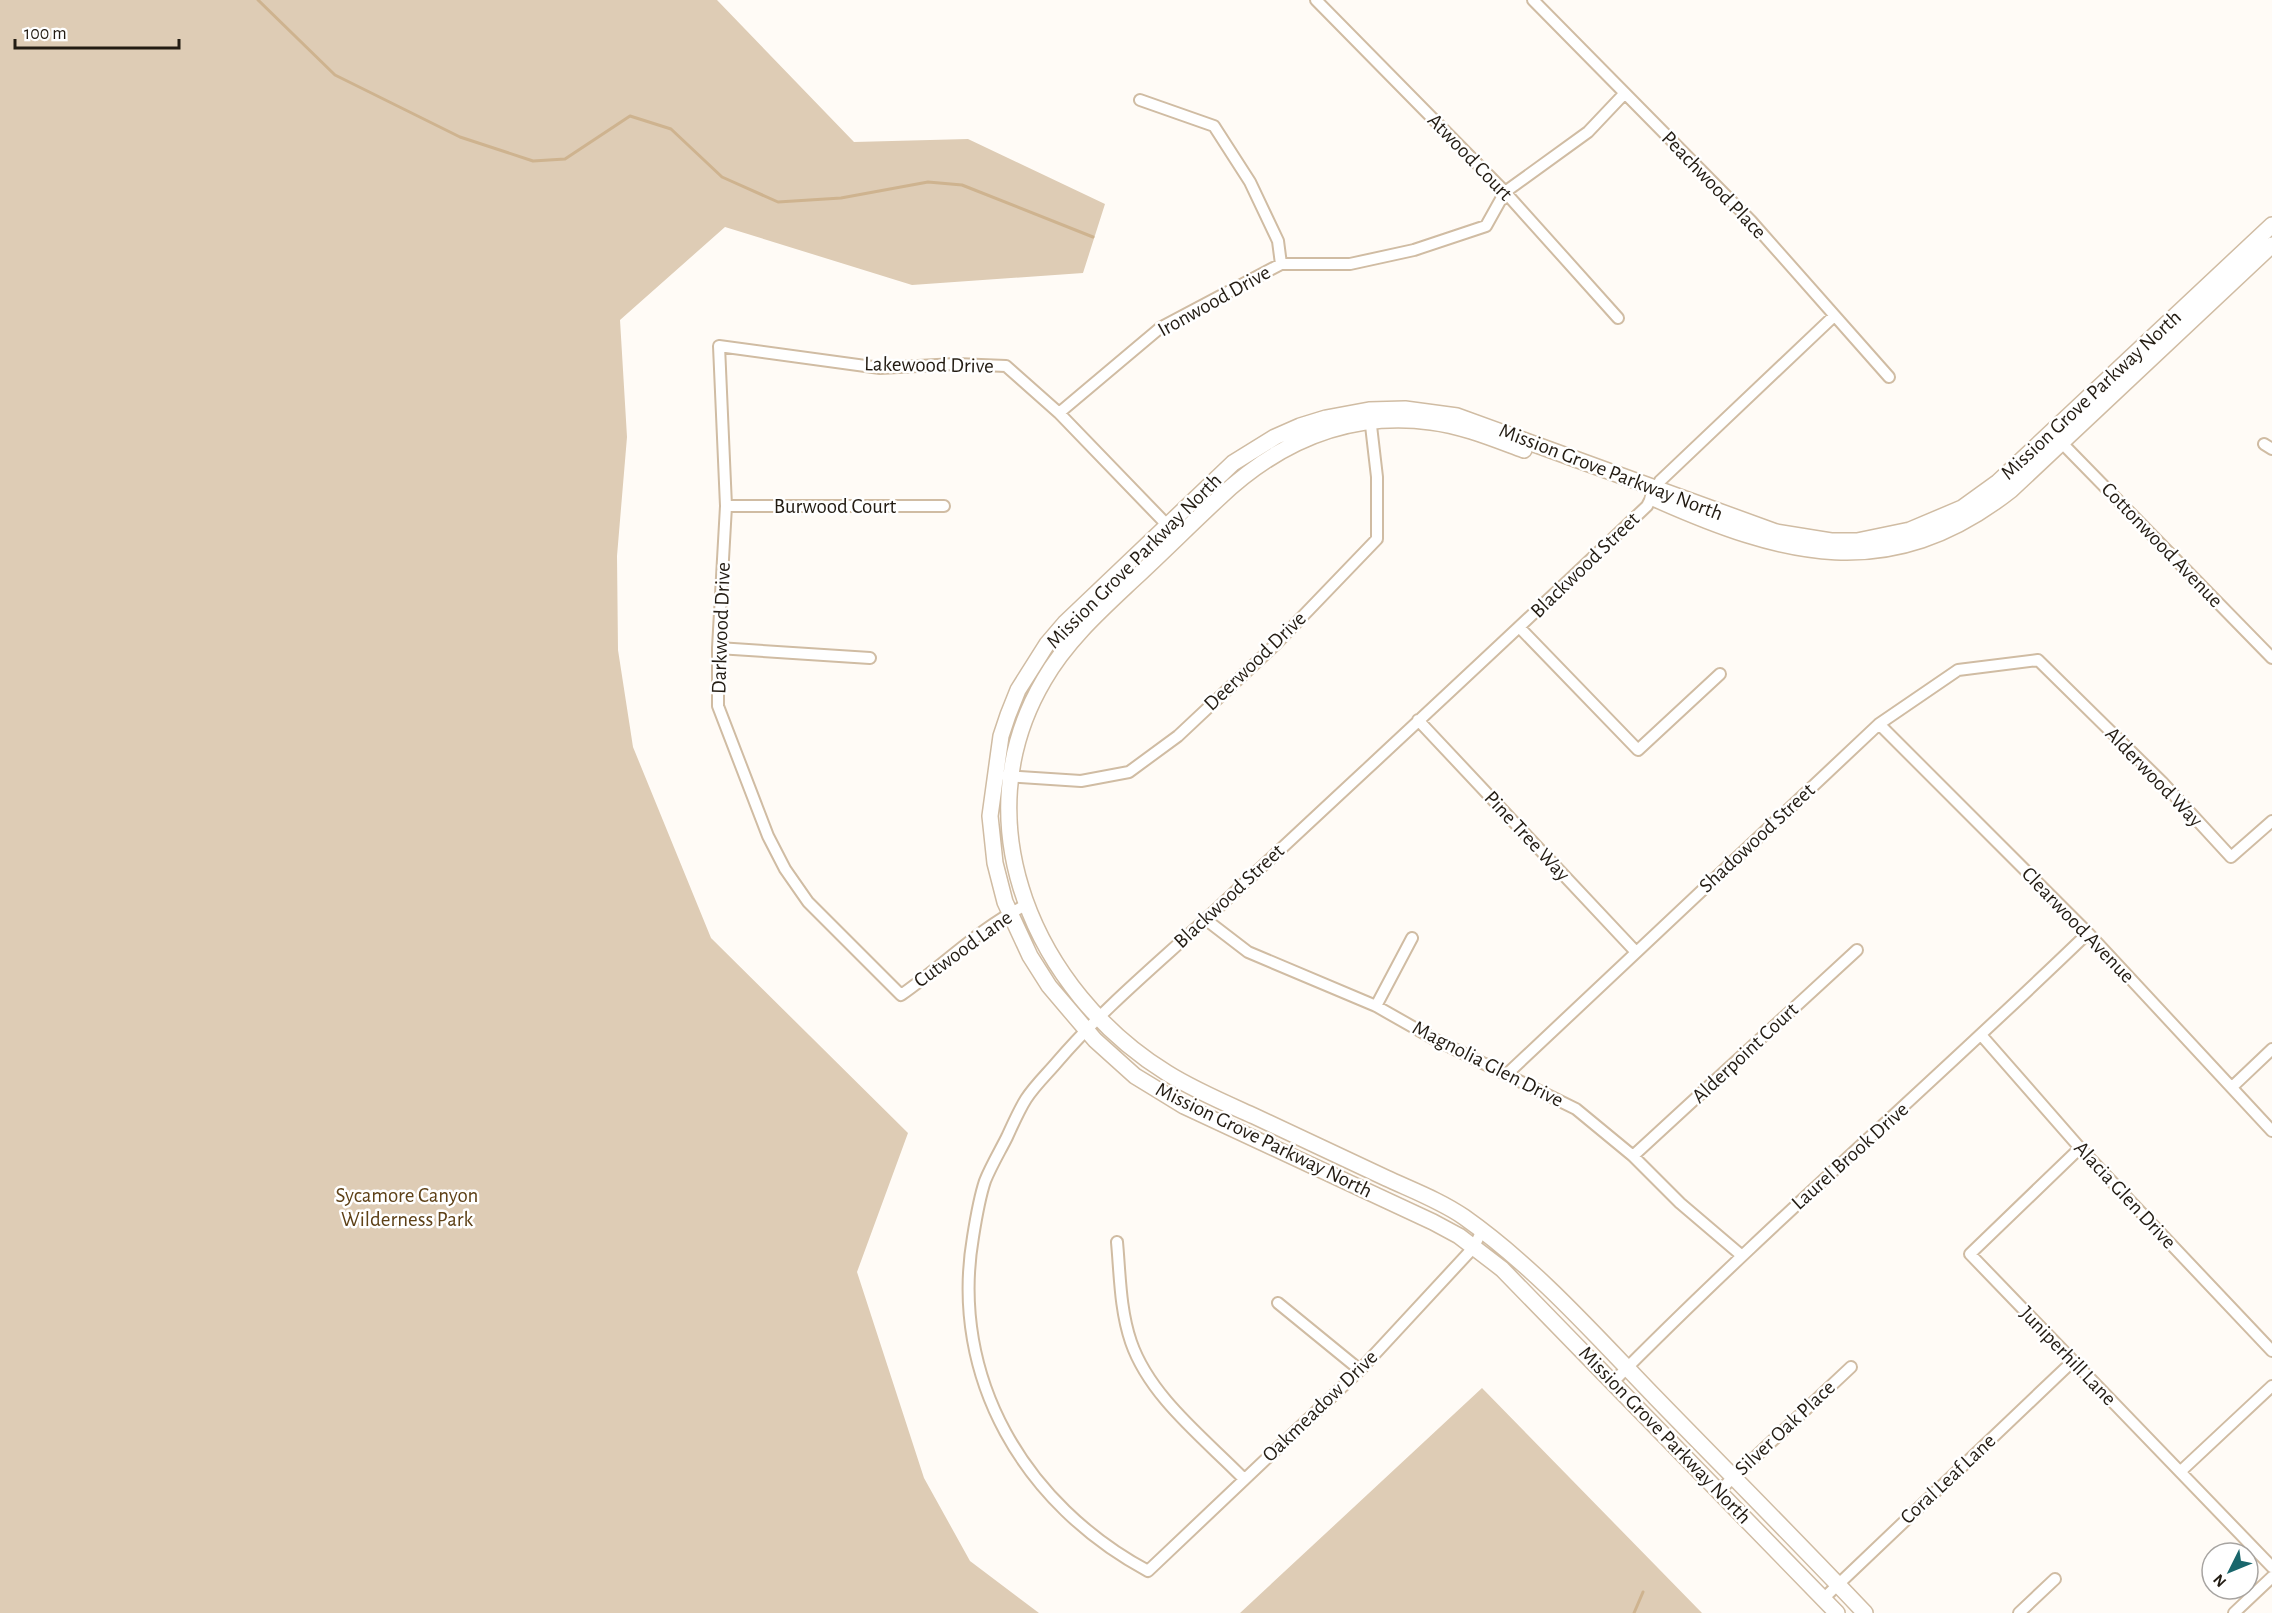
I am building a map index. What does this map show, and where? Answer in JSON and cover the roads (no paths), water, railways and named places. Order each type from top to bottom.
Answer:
[{"type":"street","name":"Atwood Court","points":[[1316,0],[1505,192],[1618,318]]},
{"type":"street","name":"Peachwood Place","points":[[1533,0],[1751,220],[1889,377]]},
{"type":"street","name":"Ironwood Drive","points":[[1059,413],[1160,328],[1281,264],[1350,264],[1414,250],[1486,226],[1505,192],[1588,132],[1624,94]]},
{"type":"street","points":[[1140,100],[1214,126],[1250,182],[1278,241],[1281,264]]},
{"type":"street","name":"Mission Grove Parkway North","points":[[1864,1613],[1529,1266],[1452,1209],[1168,1074],[1140,1055],[1098,1016],[1065,977],[1026,905],[1015,868],[1001,736],[1018,690],[1047,644],[1065,623],[1173,531],[1233,463],[1275,437],[1326,418],[1370,416],[1405,409],[1457,416],[1653,493],[1776,532],[1832,541],[1857,541],[1910,530],[1962,507],[1998,483],[2057,437],[2267,247],[2272,225]]},
{"type":"street","name":"Blackwood Street","points":[[1148,1571],[1104,1546],[1065,1513],[1020,1459],[990,1399],[979,1369],[972,1336],[968,1277],[977,1212],[985,1181],[1026,1098],[1098,1016],[1520,628],[1647,506],[1653,493],[1834,316]]},
{"type":"street","name":"Lakewood Drive","points":[[719,346],[880,368],[956,364],[1006,366],[1059,413],[1173,531]]},
{"type":"street","name":"Darkwood Drive","points":[[719,346],[726,506],[718,648],[718,706],[768,836],[785,869],[808,902],[901,995]]},
{"type":"street","name":"Deerwood Drive","points":[[1004,776],[1081,781],[1129,772],[1178,735],[1276,644],[1377,539],[1377,477],[1370,416]]},
{"type":"street","name":"Cottonwood Avenue","points":[[2057,437],[2272,658]]},
{"type":"street","name":"Burwood Court","points":[[726,506],[944,506]]},
{"type":"street","points":[[1520,628],[1638,750],[1720,674]]},
{"type":"street","points":[[718,648],[870,658]]},
{"type":"street","name":"Shadowood Street","points":[[1507,1074],[1879,724],[1958,670],[2038,660]]},
{"type":"street","name":"Alderwood Way","points":[[2038,660],[2162,782],[2231,857],[2272,821]]},
{"type":"street","name":"Pine Tree Way","points":[[1418,720],[1636,952]]},
{"type":"street","name":"Clearwood Avenue","points":[[1879,724],[2088,933],[2272,1131]]},
{"type":"street","name":"Mission Grove Parkway North","points":[[1004,776],[990,816],[1001,888],[1029,956],[1064,1007],[1085,1030],[1135,1076],[1185,1106],[1418,1214],[1459,1236],[1474,1247],[1520,1285],[1838,1613]]},
{"type":"street","name":"Cutwood Lane","points":[[901,995],[1011,912],[1026,905]]},
{"type":"street","name":"Magnolia Glen Drive","points":[[1205,919],[1248,952],[1376,1006],[1434,1039],[1576,1109],[1633,1156],[1680,1203],[1741,1255]]},
{"type":"street","name":"Laurel Brook Drive","points":[[1614,1381],[1741,1255],[1982,1036],[2088,933]]},
{"type":"street","points":[[1376,1006],[1412,938]]},
{"type":"street","name":"Alderpoint Court","points":[[1633,1156],[1857,950]]},
{"type":"street","name":"Alacia Glen Drive","points":[[1982,1036],[2080,1148],[2272,1351]]},
{"type":"street","points":[[2232,1088],[2272,1049]]},
{"type":"street","name":"Juniperhill Lane","points":[[2080,1148],[1970,1254],[2272,1567]]},
{"type":"street","name":"Oakmeadow Drive","points":[[1148,1571],[1360,1370],[1474,1247],[1481,1232]]},
{"type":"street","points":[[1117,1242],[1124,1314],[1131,1342],[1146,1372],[1166,1399],[1244,1479]]},
{"type":"street","points":[[1278,1303],[1360,1370]]},
{"type":"street","name":"Coral Leaf Lane","points":[[1824,1598],[2073,1361]]},
{"type":"street","name":"Silver Oak Place","points":[[1719,1491],[1851,1367]]},
{"type":"street","points":[[2181,1472],[2272,1386]]},
{"type":"street","points":[[2234,1613],[2272,1577]]},
{"type":"street","points":[[2019,1613],[2055,1579]]},
{"type":"waterway","points":[[258,0],[335,75],[460,137],[533,161],[565,159],[630,116],[671,129],[722,177],[778,202],[841,198],[928,182],[962,185],[1093,237]]},
{"type":"waterway","points":[[1634,1613],[1643,1592]]},
{"type":"park label","name":"Sycamore Canyon Wilderness Park","points":[[407,1207]]}]
